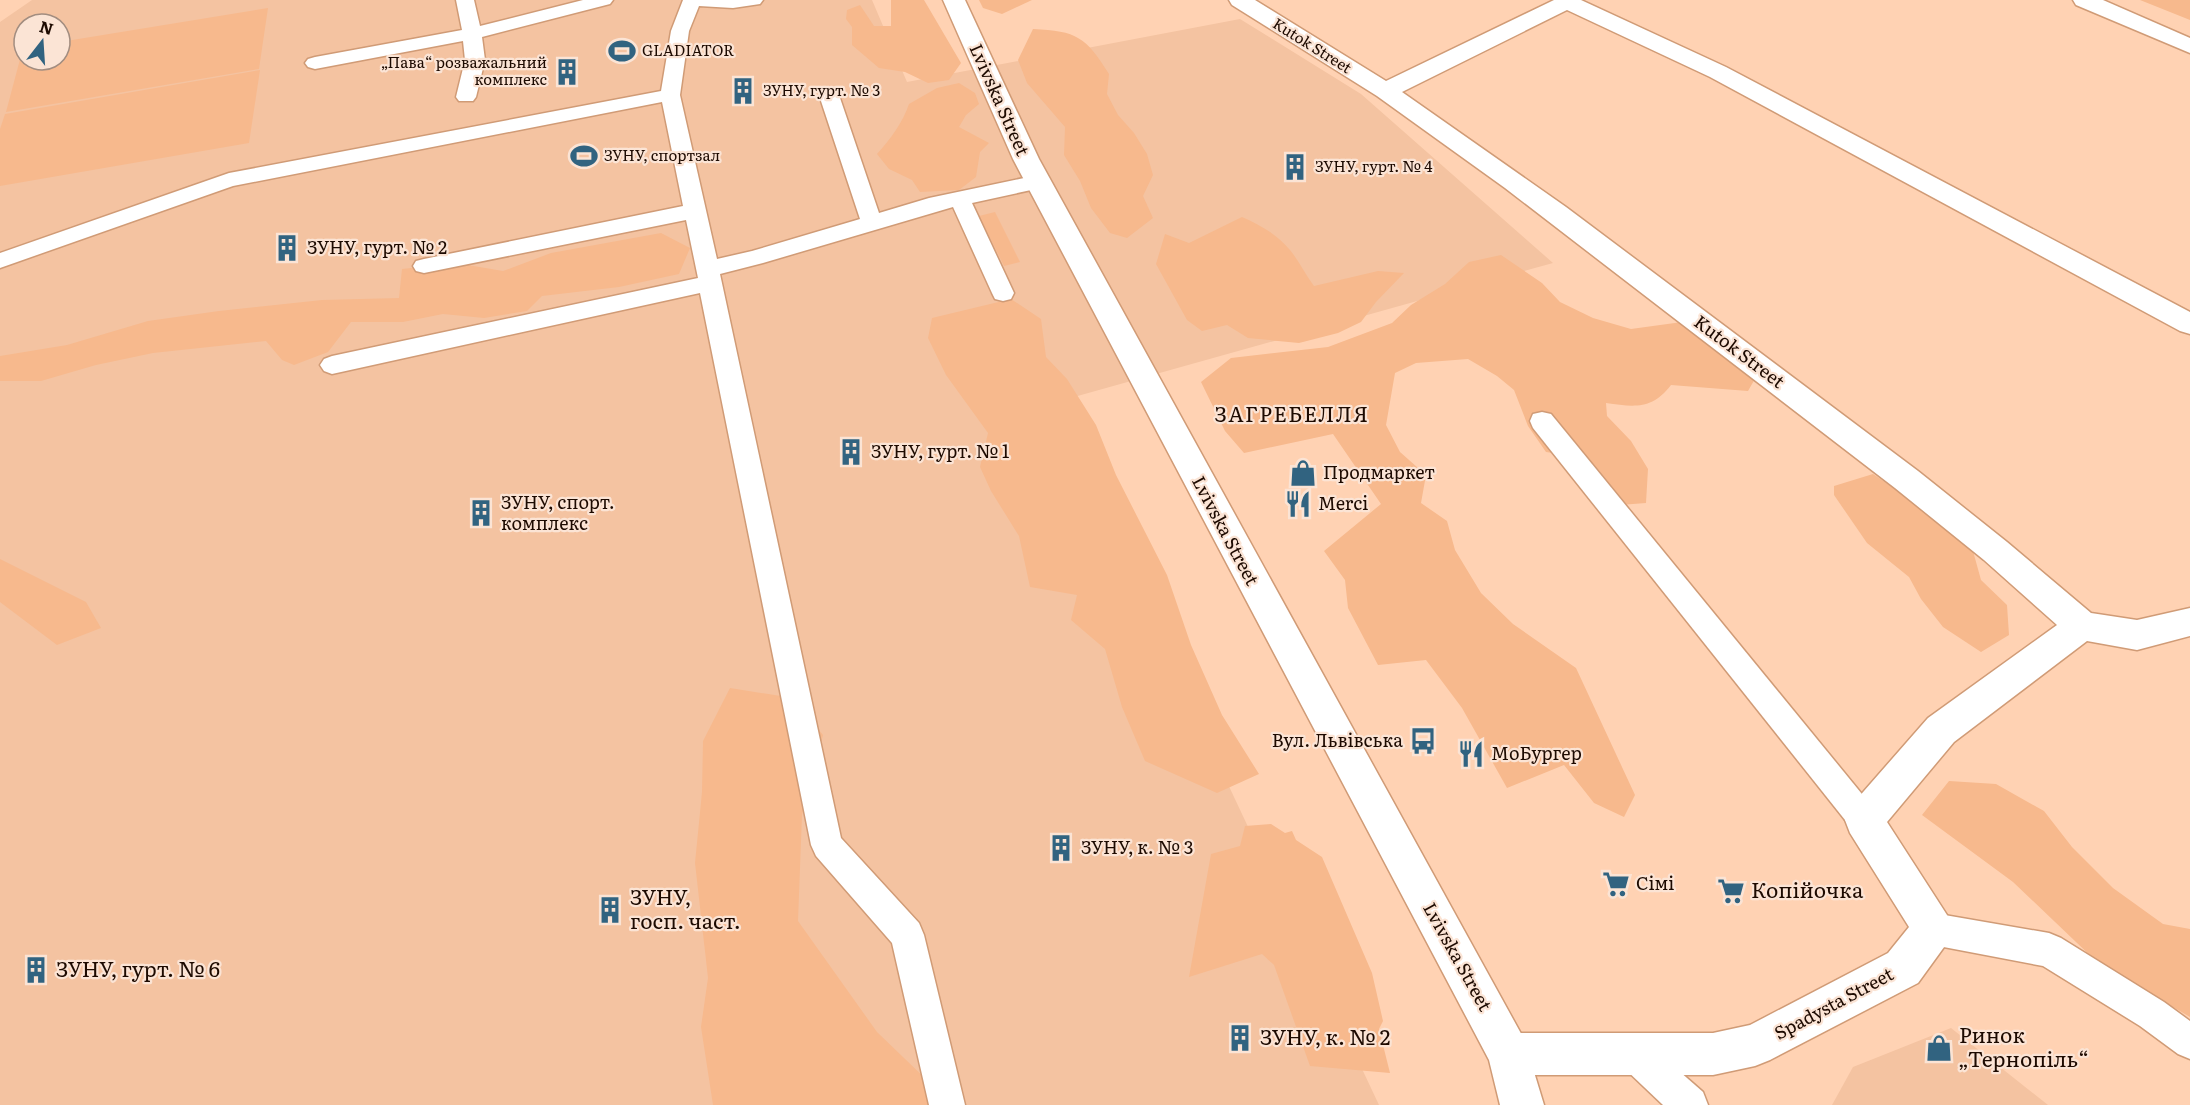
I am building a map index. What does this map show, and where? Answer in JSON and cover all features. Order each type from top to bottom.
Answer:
[{"type":"street","name":"Lvivska Street","points":[[954,0],[1038,182],[1509,1054],[1522,1105]]},
{"type":"street","name":"Kutok Street","points":[[1240,0],[1385,91],[1488,161],[1855,440],[2029,578],[2082,626]]},
{"type":"street","points":[[2084,0],[2190,45]]},
{"type":"street","points":[[1385,91],[1568,1],[1718,72],[2190,324]]},
{"type":"street","points":[[1933,929],[1864,820],[1941,730],[2082,626],[2137,635],[2190,622]]},
{"type":"street","name":"Spadysta Street","points":[[1509,1054],[1713,1054],[1755,1045],[1903,968],[1933,929]]},
{"type":"lane","points":[[465,0],[475,60],[466,97]]},
{"type":"lane","points":[[315,63],[472,34],[604,0]]},
{"type":"lane","points":[[754,0],[733,3],[692,0],[680,31],[670,95],[827,845],[907,935],[947,1105]]},
{"type":"lane","points":[[0,261],[229,180],[670,95]]},
{"type":"lane","points":[[830,98],[872,223]]},
{"type":"lane","points":[[332,365],[703,286],[708,276],[754,258],[929,205],[1038,182]]},
{"type":"lane","points":[[960,199],[1003,293]]},
{"type":"lane","points":[[424,266],[683,213],[695,213]]},
{"type":"lane","points":[[1542,421],[1864,820]]},
{"type":"lane","points":[[1933,929],[2049,950],[2152,1014],[2190,1041]]},
{"type":"lane","points":[[1635,1055],[1690,1105]]},
{"type":"shaded area","points":[[32,0],[872,0],[907,82],[1240,19],[1361,94],[1553,263],[1049,404],[1379,1105],[0,1105],[0,22],[12,14],[12,72],[72,72],[72,12],[15,12]]},
{"type":"shaded area","points":[[891,0],[924,0],[961,63],[949,80],[928,83],[905,72],[879,68],[852,45],[852,27],[846,19],[847,10],[860,5],[874,26],[891,26]]},
{"type":"shaded area","points":[[979,0],[1032,0],[1002,14],[983,8]]},
{"type":"shaded area","points":[[2140,0],[2190,0],[2190,20]]},
{"type":"shaded area","points":[[268,8],[259,69],[6,112],[17,72],[72,72],[72,40]]},
{"type":"shaded area","points":[[1033,29],[1070,34],[1079,38],[1094,52],[1109,74],[1107,94],[1118,115],[1134,133],[1147,154],[1153,175],[1143,196],[1153,218],[1127,238],[1110,233],[1091,208],[1080,181],[1064,155],[1065,127],[1027,83],[1018,60]]},
{"type":"shaded area","points":[[260,70],[249,143],[0,186],[0,129],[5,114]]},
{"type":"shaded area","points":[[959,83],[975,93],[979,104],[966,115],[959,127],[989,143],[980,152],[976,177],[959,190],[920,192],[912,180],[889,169],[877,154],[896,131],[909,104],[937,88]]},
{"type":"shaded area","points":[[995,212],[1020,262],[1004,266],[979,216]]},
{"type":"shaded area","points":[[1242,217],[1280,239],[1314,286],[1378,271],[1404,273],[1376,302],[1361,322],[1338,333],[1299,343],[1248,338],[1227,325],[1202,331],[1187,320],[1156,264],[1165,234],[1189,243]]},
{"type":"shaded area","points":[[661,233],[690,248],[679,274],[619,287],[542,296],[527,311],[484,318],[443,314],[403,322],[351,322],[328,352],[294,365],[282,360],[266,341],[153,353],[96,365],[41,381],[0,381],[0,356],[67,345],[148,321],[322,300],[399,298],[402,269],[456,263],[503,271],[551,253]]},
{"type":"shaded area","points":[[1501,255],[1542,283],[1560,302],[1593,318],[1631,329],[1682,322],[1756,377],[1748,391],[1671,385],[1657,399],[1642,405],[1606,403],[1607,416],[1631,441],[1648,469],[1646,503],[1620,505],[1587,458],[1546,452],[1528,426],[1514,390],[1497,376],[1468,359],[1416,363],[1395,373],[1386,425],[1400,452],[1426,475],[1421,503],[1447,521],[1455,550],[1481,593],[1513,624],[1576,668],[1635,795],[1624,817],[1594,803],[1564,765],[1507,788],[1462,708],[1426,660],[1378,665],[1348,608],[1345,580],[1324,551],[1381,504],[1333,434],[1244,453],[1225,431],[1201,382],[1231,358],[1328,347],[1392,323],[1411,305],[1445,284],[1469,262]]},
{"type":"shaded area","points":[[1011,299],[1041,319],[1046,357],[1067,379],[1096,425],[1116,475],[1167,575],[1191,645],[1222,715],[1259,774],[1217,793],[1145,761],[1122,707],[1105,649],[1071,620],[1077,595],[1030,587],[1019,536],[991,491],[980,467],[988,433],[946,375],[928,338],[932,318]]},
{"type":"shaded area","points":[[1873,474],[1903,494],[1973,551],[1981,580],[2007,605],[2009,635],[1981,652],[1943,627],[1921,599],[1909,577],[1867,543],[1834,495],[1834,486]]},
{"type":"shaded area","points":[[0,559],[86,602],[101,628],[57,645],[0,602]]},
{"type":"shaded area","points":[[730,688],[793,698],[823,735],[802,815],[798,921],[877,1032],[930,1083],[940,1105],[713,1105],[701,1027],[708,978],[695,863],[702,792],[703,741]]},
{"type":"shaded area","points":[[1949,781],[1996,784],[2044,811],[2072,847],[2113,888],[2163,924],[2190,929],[2190,1017],[2098,963],[2013,882],[1922,815]]},
{"type":"shaded area","points":[[1271,824],[1285,833],[1292,831],[1296,840],[1322,857],[1372,973],[1383,1021],[1379,1029],[1390,1073],[1310,1066],[1274,965],[1262,954],[1189,977],[1211,854],[1240,846],[1245,826]]},
{"type":"shaded area","name":"Ринок „Тернопіль“","points":[[1951,1028],[2048,1105],[1832,1105],[1853,1067]]},
{"type":"place","name":"GLADIATOR","points":[[622,51]]},
{"type":"place","name":"„Пава“ розважальний комплекс","points":[[567,72]]},
{"type":"place","name":"ЗУНУ, гурт. № 3","points":[[743,91]]},
{"type":"place","name":"ЗУНУ, спортзал","points":[[584,156]]},
{"type":"place","name":"ЗУНУ, гурт. № 4","points":[[1295,167]]},
{"type":"place","name":"ЗУНУ, гурт. № 2","points":[[287,248]]},
{"type":"place","name":"ЗУНУ, гурт. № 1","points":[[851,452]]},
{"type":"place","name":"Продмаркет","points":[[1303,473]]},
{"type":"place","name":"Merci","points":[[1298,504]]},
{"type":"place","name":"ЗУНУ, спорт. комплекс","points":[[481,513]]},
{"type":"place","name":"Вул. Львівська","points":[[1423,741]]},
{"type":"place","name":"МоБургер","points":[[1471,754]]},
{"type":"place","name":"ЗУНУ, к. № 3","points":[[1061,848]]},
{"type":"place","name":"Сімі","points":[[1616,884]]},
{"type":"place","name":"Копійочка","points":[[1731,891]]},
{"type":"place","name":"ЗУНУ, госп. част.","points":[[610,910]]},
{"type":"place","name":"ЗУНУ, гурт. № 6","points":[[36,970]]},
{"type":"place","name":"ЗУНУ, к. № 2","points":[[1240,1038]]},
{"type":"place","name":"Ринок „Тернопіль“","points":[[1939,1048]]},
{"type":"district","name":"ЗАГРЕБЕЛЛЯ","points":[[1292,415]]}]
